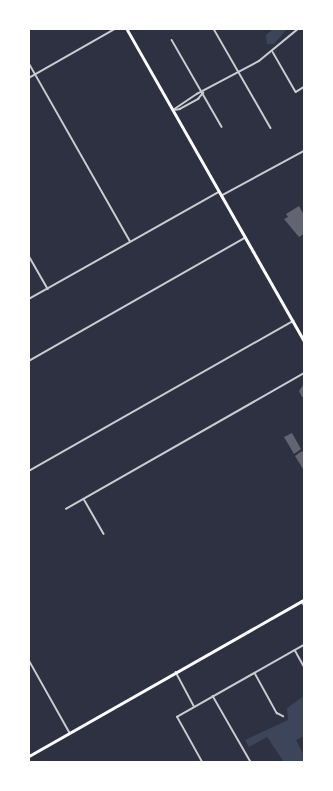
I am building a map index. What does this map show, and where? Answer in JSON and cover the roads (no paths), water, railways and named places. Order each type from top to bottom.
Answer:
[{"type":"main road","points":[[126,29],[304,340]]},
{"type":"main road","points":[[29,756],[303,600]]},
{"type":"street","points":[[29,78],[115,29]]},
{"type":"street","points":[[214,29],[271,128]]},
{"type":"street","points":[[173,110],[186,100],[203,93],[240,73],[273,52],[298,29]]},
{"type":"street","points":[[172,40],[222,126]]},
{"type":"street","points":[[273,52],[296,92],[304,87]]},
{"type":"street","points":[[29,63],[130,241]]},
{"type":"street","points":[[173,110],[180,109],[203,93]]},
{"type":"street","points":[[221,196],[304,151]]},
{"type":"street","points":[[29,299],[219,192]]},
{"type":"street","points":[[29,361],[245,238]]},
{"type":"street","points":[[29,256],[48,289]]},
{"type":"street","points":[[29,471],[293,321]]},
{"type":"street","points":[[66,509],[304,373]]},
{"type":"street","points":[[84,499],[104,534]]},
{"type":"street","points":[[303,600],[304,605]]},
{"type":"street","points":[[202,762],[177,717],[304,645]]},
{"type":"street","points":[[295,650],[304,666]]},
{"type":"street","points":[[29,660],[70,733]]},
{"type":"street","points":[[176,672],[194,707]]},
{"type":"street","points":[[255,673],[277,712],[283,716]]},
{"type":"street","points":[[213,696],[251,762]]}]
